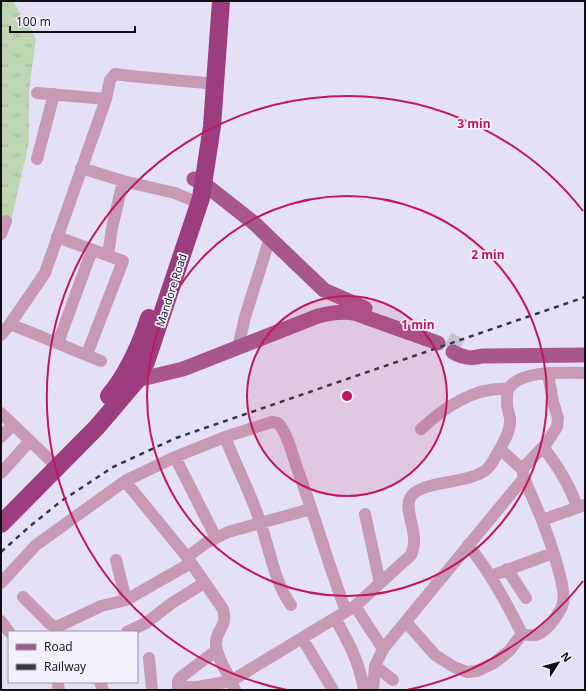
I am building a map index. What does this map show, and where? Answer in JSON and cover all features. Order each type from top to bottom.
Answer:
[{"type":"highway","name":"Mandore Road","points":[[198,181],[198,158],[203,126],[211,1]]},
{"type":"highway","name":"Mandore Road","points":[[1,524],[97,427],[137,380],[152,346],[194,201],[212,126],[221,1]]},
{"type":"highway","name":"Mandore Road","points":[[1,510],[111,394],[130,365],[143,336],[194,201]]},
{"type":"main road","points":[[198,181],[270,238],[320,287],[329,293],[357,306],[427,329],[450,345]]},
{"type":"main road","points":[[137,380],[183,369],[318,316],[339,312],[354,313],[482,356],[585,355]]},
{"type":"street","points":[[1,335],[45,273],[106,99],[110,80],[115,74],[206,83]]},
{"type":"street","points":[[37,93],[106,99]]},
{"type":"street","points":[[37,159],[54,94]]},
{"type":"street","points":[[81,168],[175,194],[194,201]]},
{"type":"street","points":[[108,255],[112,228],[124,181]]},
{"type":"street","points":[[1,234],[6,221]]},
{"type":"street","points":[[57,238],[123,261],[87,354]]},
{"type":"street","points":[[238,348],[245,317],[270,238]]},
{"type":"street","points":[[58,344],[92,250]]},
{"type":"street","points":[[10,324],[58,344],[87,354],[101,361]]},
{"type":"street","points":[[217,650],[186,672],[178,681],[178,689],[233,685],[302,638],[351,609],[411,555],[414,548],[415,539],[409,499],[414,493],[423,488],[476,476],[488,468],[509,432],[510,419],[507,403],[508,389],[517,380],[527,376],[585,373]]},
{"type":"street","points":[[373,690],[375,666],[383,649],[468,545],[523,474],[556,427],[558,418],[553,402],[548,374]]},
{"type":"street","points":[[420,429],[460,399],[491,389],[508,389]]},
{"type":"street","points":[[1,413],[50,460]]},
{"type":"street","points":[[1,583],[36,545],[124,481],[175,457],[225,437],[272,422],[278,423],[286,437],[329,565],[351,609],[383,649]]},
{"type":"street","points":[[1,437],[13,425]]},
{"type":"street","points":[[225,437],[235,463],[249,490],[261,523],[272,563],[285,597],[291,605]]},
{"type":"street","points":[[1,473],[30,441]]},
{"type":"street","points":[[542,520],[581,506],[543,446]]},
{"type":"street","points":[[500,449],[523,474],[542,520],[563,586],[563,604],[550,625],[538,635],[533,636],[522,634]]},
{"type":"street","points":[[175,457],[216,538]]},
{"type":"street","points":[[124,481],[189,560],[223,609],[225,617],[224,624],[217,637],[217,650],[233,685]]},
{"type":"street","points":[[23,597],[50,624],[60,629],[100,606],[126,600],[189,560],[216,538],[228,532],[311,509]]},
{"type":"street","points":[[365,514],[380,583]]},
{"type":"street","points":[[468,545],[482,562],[522,634]]},
{"type":"street","points":[[490,576],[553,553]]},
{"type":"street","points":[[116,560],[126,600]]},
{"type":"street","points":[[507,569],[526,598]]},
{"type":"street","points":[[129,631],[146,623],[172,603],[204,583]]},
{"type":"street","points":[[335,618],[355,655],[361,673],[364,690]]},
{"type":"street","points":[[1,621],[8,631]]},
{"type":"street","points":[[406,622],[435,655],[454,667],[467,672],[477,671],[494,663],[509,651],[522,634]]},
{"type":"street","points":[[302,638],[333,690]]},
{"type":"street","points":[[149,658],[152,690]]},
{"type":"street","points":[[375,666],[393,680]]},
{"type":"green space","points":[[1,1],[13,1],[36,39],[29,90],[29,142],[11,221],[1,232]]},
{"type":"tunnel","points":[[448,339],[462,347]]},
{"type":"railway","points":[[1,552],[60,502],[113,467],[176,438],[585,297]]}]
